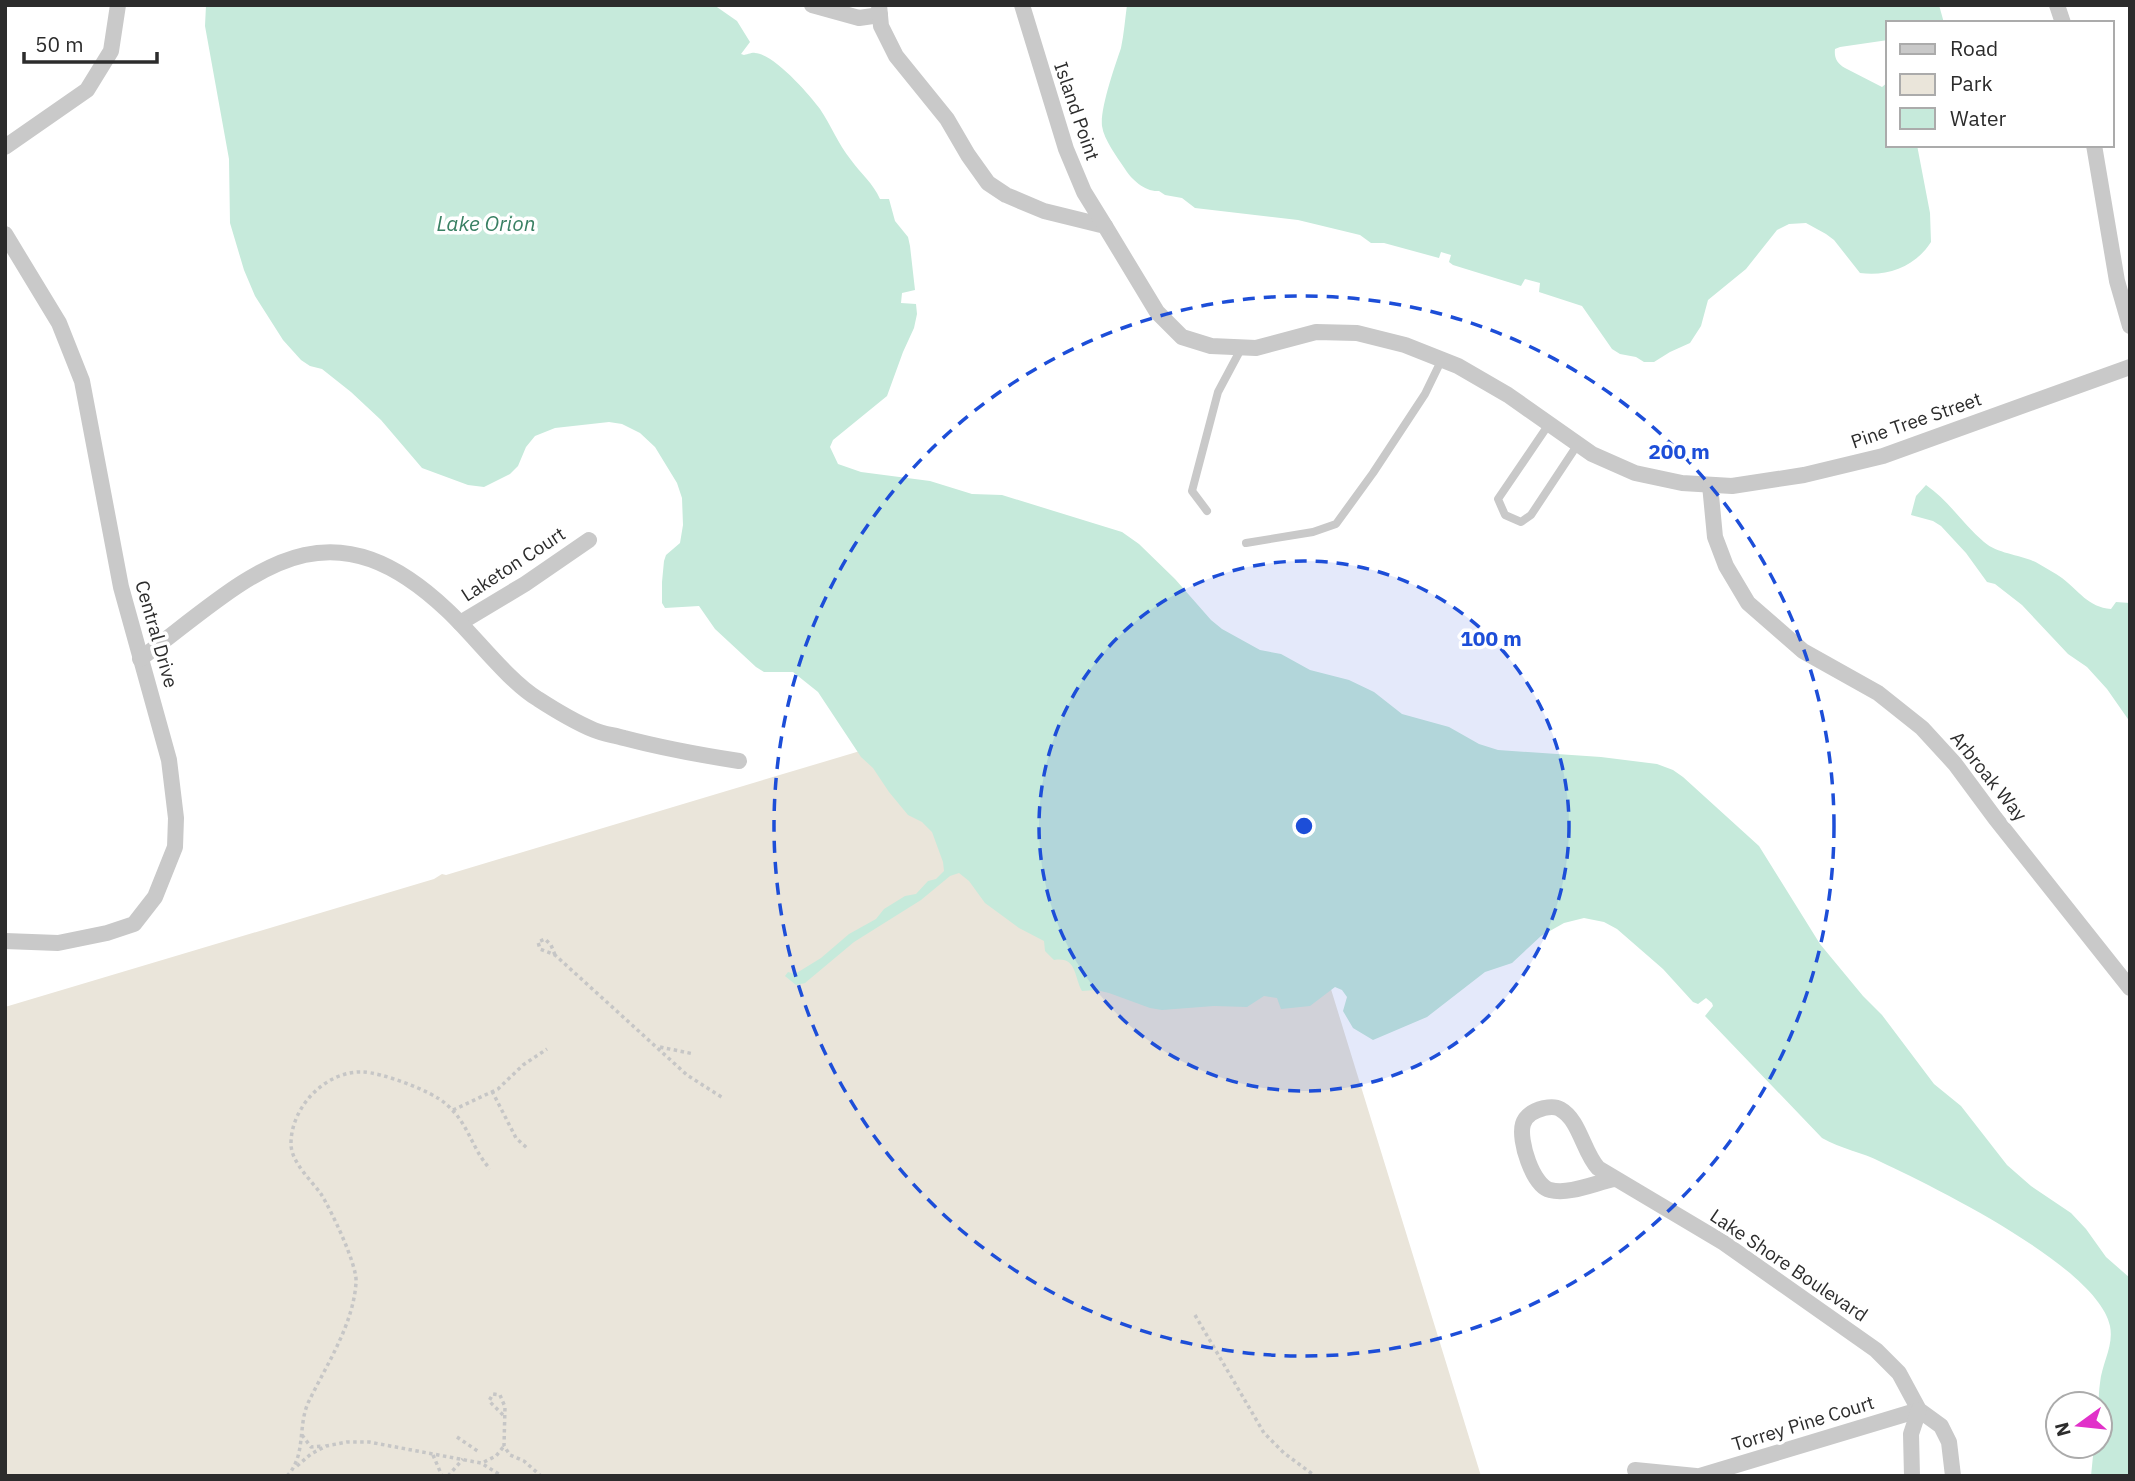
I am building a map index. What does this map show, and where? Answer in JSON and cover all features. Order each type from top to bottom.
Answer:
[{"type":"street","points":[[5,147],[88,90],[111,51],[118,5]]},
{"type":"street","points":[[812,5],[859,18],[880,10],[881,26],[896,57],[947,119],[988,183],[1006,195],[1044,211],[1105,226]]},
{"type":"street","name":"Island Point","points":[[1022,5],[1066,149],[1084,192],[1157,312],[1182,337],[1211,346],[1256,348],[1316,332],[1357,334],[1405,345],[1442,359]]},
{"type":"street","points":[[2094,147],[2117,281],[2130,326]]},
{"type":"street","name":"Central Drive","points":[[5,234],[59,323],[82,381],[121,587],[169,760],[176,818],[175,847],[155,897],[134,923],[107,933],[58,943],[5,940]]},
{"type":"street","name":"Pine Tree Street","points":[[1442,359],[1508,395],[1592,454],[1635,473],[1682,483],[1732,486],[1804,475],[1883,456],[2130,367]]},
{"type":"street","name":"Arbroak Way","points":[[1710,485],[1715,537],[1726,566],[1748,603],[1803,651],[1878,693],[1922,729],[1955,764],[2130,988]]},
{"type":"street","name":"Laketon Court","points":[[460,623],[525,584],[589,540]]},
{"type":"street","points":[[141,659],[245,581],[285,559],[323,551],[359,554],[403,574],[460,623],[535,698],[595,730],[683,752],[739,761]]},
{"type":"street","name":"Lake Shore Boulevard","points":[[1614,1179],[1569,1191],[1548,1190],[1540,1185],[1523,1136],[1523,1124],[1528,1116],[1536,1110],[1558,1108],[1574,1126],[1591,1161],[1614,1179],[1724,1243],[1876,1350],[1899,1373],[1919,1410],[1941,1426],[1949,1442],[1953,1476]]},
{"type":"street","points":[[1912,1476],[1911,1434],[1919,1410]]},
{"type":"street","name":"Torrey Pine Court","points":[[1636,1470],[1698,1476],[1919,1410]]},
{"type":"lane","points":[[1207,511],[1192,491],[1218,392],[1242,347]]},
{"type":"lane","points":[[1246,543],[1313,532],[1336,524],[1373,474],[1425,394],[1442,359]]},
{"type":"lane","points":[[1549,424],[1498,499],[1505,515],[1521,523],[1531,515],[1578,444]]},
{"type":"path","points":[[555,955],[551,944],[545,939],[538,942],[540,949],[555,955],[687,1075],[723,1098]]},
{"type":"path","points":[[658,1046],[694,1054]]},
{"type":"path","points":[[453,1110],[498,1089],[547,1049]]},
{"type":"path","points":[[295,1467],[302,1419],[308,1402],[330,1363],[352,1306],[357,1280],[349,1253],[323,1197],[295,1159],[291,1144],[301,1107],[312,1093],[328,1081],[362,1072],[432,1093],[463,1121],[479,1157],[490,1169]]},
{"type":"path","points":[[492,1091],[516,1138],[527,1148]]},
{"type":"path","points":[[1195,1315],[1264,1433],[1284,1453],[1315,1476]]},
{"type":"path","points":[[503,1415],[489,1401],[494,1394],[500,1395],[505,1408],[504,1446],[510,1455],[524,1461],[541,1476]]},
{"type":"path","points":[[301,1435],[311,1447],[369,1442],[481,1463],[502,1476]]},
{"type":"path","points":[[457,1437],[479,1452]]},
{"type":"path","points":[[287,1476],[295,1467],[326,1446]]},
{"type":"path","points":[[481,1463],[496,1456],[504,1446]]},
{"type":"path","points":[[433,1455],[442,1476]]},
{"type":"path","points":[[448,1476],[463,1459]]},
{"type":"green space","points":[[1224,642],[1481,1476],[5,1476],[5,1007]]},
{"type":"water","name":"Lake Orion","points":[[206,5],[714,5],[737,21],[750,42],[741,54],[763,55],[800,85],[820,109],[846,154],[880,199],[889,199],[895,221],[908,237],[915,290],[902,293],[901,303],[916,304],[914,328],[887,396],[833,440],[830,447],[838,464],[861,472],[930,481],[972,494],[1002,495],[1122,532],[1139,544],[1222,629],[1260,650],[1281,654],[1310,670],[1349,680],[1374,692],[1402,714],[1449,727],[1479,744],[1498,750],[1657,764],[1683,777],[1759,846],[1820,944],[1882,1015],[1934,1084],[1961,1106],[2007,1165],[2031,1186],[2071,1213],[2106,1257],[2130,1278],[2130,1476],[2091,1476],[2093,1460],[2114,1460],[2114,1390],[2099,1390],[2111,1333],[2099,1303],[2077,1279],[2011,1231],[1974,1209],[1874,1159],[1822,1138],[1705,1016],[1713,1006],[1712,1003],[1706,998],[1698,1004],[1693,1002],[1663,969],[1617,929],[1604,922],[1584,918],[1564,923],[1541,936],[1512,963],[1485,972],[1427,1017],[1373,1040],[1353,1028],[1343,1011],[1347,997],[1342,990],[1335,987],[1310,1006],[1281,1009],[1277,998],[1264,996],[1247,1007],[1214,1006],[1162,1010],[1109,993],[1082,991],[1071,964],[1054,960],[1045,951],[1044,941],[1019,928],[985,903],[969,881],[959,873],[950,876],[921,900],[854,942],[805,983],[796,985],[785,976],[788,972],[795,974],[821,958],[849,934],[876,919],[884,909],[905,896],[916,894],[928,881],[936,879],[944,871],[932,832],[922,822],[908,815],[889,792],[873,768],[861,757],[818,692],[793,672],[764,672],[756,667],[715,629],[699,606],[665,608],[662,603],[664,561],[666,555],[680,543],[683,525],[682,498],[677,483],[655,447],[640,433],[622,424],[609,422],[555,428],[535,436],[526,447],[518,466],[510,474],[484,487],[468,485],[422,468],[381,420],[351,392],[322,369],[301,360],[283,340],[255,296],[230,223],[229,159],[205,26]]},
{"type":"water","points":[[1127,5],[1939,5],[1943,21],[1886,21],[1886,40],[1835,49],[1837,60],[1845,68],[1882,87],[1886,84],[1886,147],[1917,147],[1930,213],[1931,242],[1918,258],[1900,268],[1881,273],[1860,273],[1826,234],[1806,223],[1789,224],[1777,230],[1746,269],[1708,300],[1701,326],[1690,343],[1654,362],[1644,362],[1612,349],[1582,306],[1539,292],[1540,283],[1525,279],[1521,286],[1453,265],[1449,262],[1451,255],[1441,252],[1439,258],[1384,243],[1371,243],[1360,235],[1298,220],[1195,208],[1182,198],[1149,190],[1139,184],[1115,154],[1102,126],[1106,98],[1121,48]]},
{"type":"water","points":[[1926,485],[1990,546],[2039,564],[2062,578],[2084,598],[2103,608],[2111,609],[2116,602],[2130,603],[2130,722],[2107,689],[2087,667],[2068,654],[2022,605],[1995,584],[1987,582],[1966,553],[1941,526],[1911,515],[1916,496]]}]
